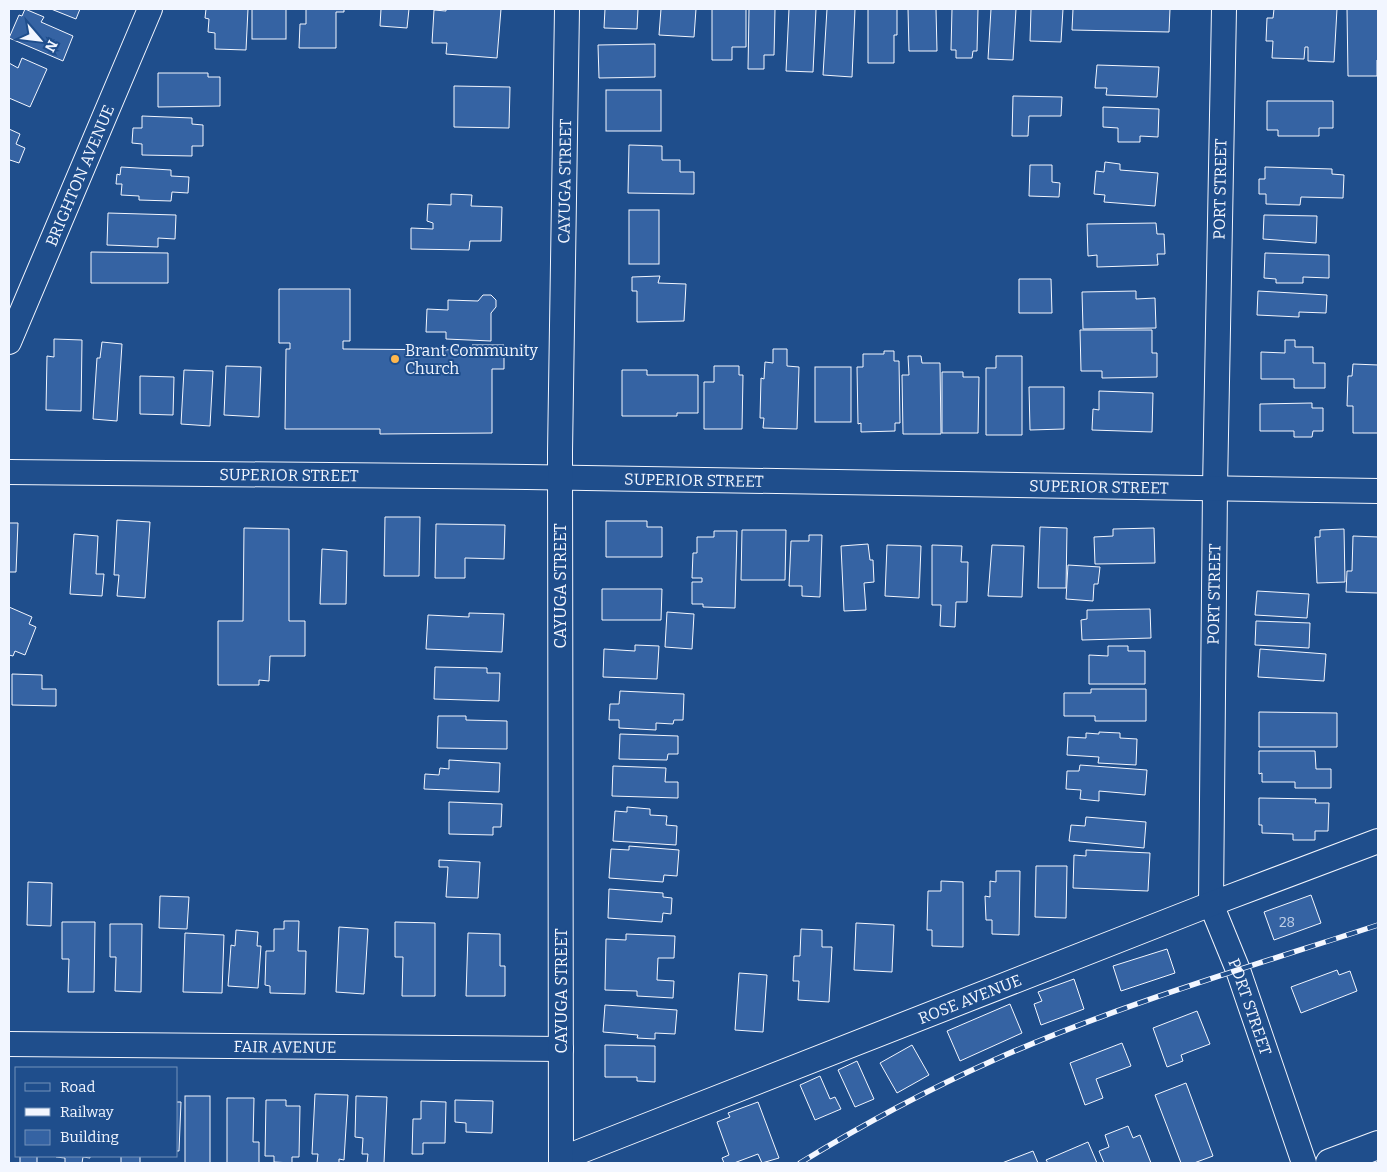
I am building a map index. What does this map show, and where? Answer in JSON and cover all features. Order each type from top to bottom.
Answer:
[{"type":"street","name":"BRIGHTON AVENUE","points":[[9,342],[150,9]]},
{"type":"street","name":"CAYUGA STREET","points":[[561,1161],[560,478],[567,9]]},
{"type":"street","name":"PORT STREET","points":[[1224,9],[1215,488],[1211,904],[1238,970],[1304,1163]]},
{"type":"street","name":"SUPERIOR STREET","points":[[9,472],[1378,490]]},
{"type":"street","name":"ROSE AVENUE","points":[[561,1161],[1211,904],[1378,841]]},
{"type":"street","name":"FAIR AVENUE","points":[[9,1044],[561,1049]]},
{"type":"street","points":[[1330,1163],[1378,1145]]},
{"type":"building","points":[[25,9],[44,17],[41,22],[73,36],[63,61],[9,38],[19,15],[22,16]]},
{"type":"building","points":[[51,9],[80,9],[76,19]]},
{"type":"building","points":[[206,9],[248,9],[246,50],[215,49],[215,33],[208,32],[209,19],[205,18]]},
{"type":"building","points":[[252,9],[286,9],[286,39],[252,39]]},
{"type":"building","points":[[306,9],[344,9],[344,12],[336,12],[336,48],[299,48],[300,24],[306,24]]},
{"type":"building","points":[[381,9],[409,9],[407,28],[380,26]]},
{"type":"building","points":[[446,9],[501,9],[497,58],[446,54],[447,43],[432,43],[434,10],[446,11]]},
{"type":"building","points":[[605,9],[638,9],[637,29],[604,28]]},
{"type":"building","points":[[661,9],[696,9],[694,37],[659,35]]},
{"type":"building","points":[[712,9],[746,9],[746,47],[732,47],[732,60],[712,60]]},
{"type":"building","points":[[749,9],[775,9],[774,55],[764,55],[764,69],[748,69]]},
{"type":"building","points":[[789,9],[816,9],[813,72],[786,71]]},
{"type":"building","points":[[827,9],[855,9],[852,77],[823,75]]},
{"type":"building","points":[[868,9],[897,9],[897,35],[894,35],[894,63],[868,63]]},
{"type":"building","points":[[908,9],[936,9],[937,51],[909,51]]},
{"type":"building","points":[[952,9],[978,9],[977,51],[973,51],[972,58],[956,58],[956,50],[951,50]]},
{"type":"building","points":[[991,9],[1016,9],[1013,60],[988,59]]},
{"type":"building","points":[[1031,9],[1063,9],[1061,42],[1030,41]]},
{"type":"building","points":[[1073,9],[1170,9],[1169,32],[1072,30]]},
{"type":"building","points":[[1274,9],[1337,9],[1334,62],[1308,61],[1308,47],[1305,47],[1304,59],[1272,58],[1273,41],[1266,41],[1267,18],[1273,18]]},
{"type":"building","points":[[1347,9],[1378,9],[1377,76],[1348,76]]},
{"type":"building","points":[[655,44],[655,77],[599,78],[598,45]]},
{"type":"building","points":[[22,58],[47,69],[30,107],[9,98],[9,63],[18,68]]},
{"type":"building","points":[[1097,65],[1159,67],[1157,97],[1106,95],[1107,88],[1095,88]]},
{"type":"building","points":[[158,73],[208,73],[208,77],[220,77],[220,106],[158,107]]},
{"type":"building","points":[[454,86],[510,87],[509,128],[454,127]]},
{"type":"building","points":[[606,90],[661,90],[661,131],[606,131]]},
{"type":"building","points":[[1013,96],[1062,97],[1061,116],[1029,116],[1028,136],[1012,136]]},
{"type":"building","points":[[1267,101],[1333,101],[1333,128],[1319,128],[1319,136],[1278,136],[1278,130],[1267,130]]},
{"type":"building","points":[[1103,107],[1159,109],[1158,137],[1140,136],[1140,142],[1118,142],[1118,128],[1103,127]]},
{"type":"building","points":[[142,116],[192,118],[192,124],[203,125],[203,146],[192,146],[192,156],[142,155],[142,144],[132,143],[133,128],[142,128]]},
{"type":"building","points":[[9,129],[20,134],[16,144],[25,148],[19,163],[10,160],[9,163]]},
{"type":"building","points":[[629,145],[662,146],[662,160],[680,160],[680,172],[694,172],[694,194],[628,193]]},
{"type":"building","points":[[1105,162],[1120,164],[1120,170],[1158,173],[1155,206],[1104,202],[1105,195],[1094,194],[1096,171],[1104,172]]},
{"type":"building","points":[[1030,165],[1052,165],[1052,182],[1060,183],[1059,197],[1029,196]]},
{"type":"building","points":[[121,167],[171,170],[171,176],[189,177],[188,193],[172,192],[171,201],[139,200],[139,196],[121,195],[122,184],[116,184],[117,174],[120,175]]},
{"type":"building","points":[[1265,167],[1332,169],[1332,174],[1344,175],[1343,198],[1301,197],[1300,205],[1266,204],[1266,194],[1259,194],[1259,179],[1265,179]]},
{"type":"building","points":[[451,194],[472,195],[471,206],[502,207],[501,241],[470,241],[469,250],[411,249],[411,228],[433,229],[433,223],[427,221],[428,204],[451,205]]},
{"type":"building","points":[[629,210],[659,210],[659,264],[629,264]]},
{"type":"building","points":[[108,213],[176,215],[175,239],[158,238],[158,247],[107,245]]},
{"type":"building","points":[[1264,215],[1317,216],[1316,243],[1263,239]]},
{"type":"building","points":[[1156,223],[1157,234],[1164,234],[1165,254],[1157,254],[1158,265],[1097,267],[1097,255],[1088,256],[1087,224]]},
{"type":"building","points":[[91,252],[168,253],[168,283],[91,283]]},
{"type":"building","points":[[1265,253],[1329,255],[1329,278],[1303,277],[1303,283],[1276,283],[1276,279],[1264,278]]},
{"type":"building","points":[[660,276],[658,283],[686,284],[684,321],[637,322],[637,291],[632,291],[632,277]]},
{"type":"building","points":[[1019,279],[1051,279],[1052,313],[1019,313]]},
{"type":"building","name":"Brant Community Church","points":[[279,289],[350,289],[350,341],[343,341],[343,349],[472,350],[472,345],[504,345],[504,369],[492,369],[492,433],[380,434],[380,429],[285,429],[286,349],[290,349],[290,343],[279,343]]},
{"type":"building","points":[[1136,291],[1136,299],[1155,298],[1156,328],[1083,329],[1082,292]]},
{"type":"building","points":[[1258,291],[1327,295],[1326,313],[1299,312],[1299,317],[1257,315]]},
{"type":"building","points":[[483,295],[491,295],[496,300],[496,307],[491,313],[491,341],[446,339],[446,332],[426,332],[427,309],[448,310],[448,300],[478,301]]},
{"type":"building","points":[[1080,330],[1152,330],[1152,353],[1157,353],[1157,377],[1102,378],[1102,371],[1081,371]]},
{"type":"building","points":[[54,339],[82,340],[81,411],[46,410],[47,356],[54,357]]},
{"type":"building","points":[[1285,340],[1295,340],[1295,347],[1313,347],[1313,363],[1325,363],[1325,388],[1294,388],[1294,379],[1261,379],[1261,352],[1285,353]]},
{"type":"building","points":[[102,342],[122,344],[117,421],[93,419],[97,358],[100,358]]},
{"type":"building","points":[[773,349],[787,349],[787,366],[799,367],[797,429],[763,428],[764,418],[760,418],[761,378],[764,379],[765,362],[773,363]]},
{"type":"building","points":[[884,351],[894,351],[894,361],[899,361],[900,423],[895,423],[895,431],[861,432],[861,423],[858,424],[857,367],[863,367],[863,354],[884,354]]},
{"type":"building","points":[[908,356],[921,356],[922,363],[940,363],[941,434],[903,434],[902,375],[909,375]]},
{"type":"building","points":[[996,356],[1022,356],[1022,435],[986,435],[986,368],[996,368]]},
{"type":"building","points":[[1353,364],[1378,365],[1378,433],[1353,433],[1353,406],[1347,406],[1348,376],[1352,376]]},
{"type":"building","points":[[226,366],[261,367],[259,417],[224,415]]},
{"type":"building","points":[[714,366],[739,366],[739,375],[743,375],[742,429],[704,429],[704,382],[714,382]]},
{"type":"building","points":[[815,367],[851,367],[851,422],[815,422]]},
{"type":"building","points":[[184,370],[213,371],[210,426],[181,424]]},
{"type":"building","points":[[622,370],[647,370],[647,375],[698,375],[698,413],[677,413],[677,416],[622,416]]},
{"type":"building","points":[[942,372],[963,372],[963,377],[979,377],[978,433],[942,433]]},
{"type":"building","points":[[140,376],[174,377],[173,415],[140,414]]},
{"type":"building","points":[[1029,387],[1064,387],[1064,429],[1030,430]]},
{"type":"building","points":[[1099,391],[1153,393],[1152,432],[1092,430],[1093,409],[1099,410]]},
{"type":"building","points":[[1312,403],[1312,408],[1323,408],[1323,431],[1313,431],[1312,437],[1294,437],[1294,431],[1260,431],[1260,404]]},
{"type":"building","points":[[385,517],[420,517],[419,576],[384,576]]},
{"type":"building","points":[[117,520],[150,522],[145,598],[117,596],[119,575],[114,575]]},
{"type":"building","points":[[606,521],[647,521],[647,527],[662,527],[662,557],[606,557]]},
{"type":"building","points":[[9,523],[18,523],[16,572],[9,572]]},
{"type":"building","points":[[436,524],[505,525],[504,559],[465,558],[465,578],[435,578]]},
{"type":"building","points":[[1040,527],[1067,528],[1066,588],[1038,588]]},
{"type":"building","points":[[244,528],[289,529],[289,621],[305,621],[305,656],[270,656],[269,681],[259,680],[259,685],[218,685],[218,621],[243,621]]},
{"type":"building","points":[[1154,528],[1155,563],[1095,564],[1094,537],[1113,536],[1113,529]]},
{"type":"building","points":[[1344,529],[1345,582],[1317,583],[1315,537],[1320,537],[1320,530]]},
{"type":"building","points":[[742,530],[786,530],[785,580],[741,580]]},
{"type":"building","points":[[714,531],[737,531],[735,608],[703,607],[703,604],[692,604],[692,582],[702,582],[702,578],[692,578],[693,553],[697,553],[697,537],[714,537]]},
{"type":"building","points":[[74,534],[98,536],[96,574],[104,574],[102,596],[70,594]]},
{"type":"building","points":[[809,535],[822,535],[820,597],[802,596],[802,586],[789,586],[791,541],[809,541]]},
{"type":"building","points":[[1353,536],[1378,537],[1378,593],[1346,592],[1347,571],[1352,571]]},
{"type":"building","points":[[868,544],[870,560],[873,560],[874,582],[864,583],[866,610],[844,611],[841,546]]},
{"type":"building","points":[[887,545],[921,546],[919,598],[885,596]]},
{"type":"building","points":[[932,545],[962,546],[961,562],[968,562],[967,602],[956,602],[955,627],[940,626],[941,605],[932,605]]},
{"type":"building","points":[[992,545],[1024,546],[1022,597],[988,596]]},
{"type":"building","points":[[322,549],[347,551],[346,604],[320,604]]},
{"type":"building","points":[[1068,565],[1100,567],[1098,584],[1094,584],[1093,601],[1066,599]]},
{"type":"building","points":[[602,589],[662,589],[661,620],[602,620]]},
{"type":"building","points":[[1257,591],[1309,594],[1307,618],[1255,615]]},
{"type":"building","points":[[9,607],[32,617],[29,624],[36,627],[25,655],[15,651],[13,656],[9,655]]},
{"type":"building","points":[[1150,609],[1151,638],[1082,640],[1081,620],[1087,619],[1087,610]]},
{"type":"building","points":[[667,612],[694,614],[692,649],[665,647]]},
{"type":"building","points":[[469,613],[504,614],[502,652],[426,649],[428,615],[469,617]]},
{"type":"building","points":[[1256,621],[1310,623],[1309,648],[1255,645]]},
{"type":"building","points":[[635,645],[659,646],[657,679],[603,677],[604,649],[635,651]]},
{"type":"building","points":[[1108,646],[1128,646],[1128,651],[1145,651],[1145,684],[1089,684],[1089,655],[1108,656]]},
{"type":"building","points":[[1260,649],[1326,654],[1324,681],[1258,677]]},
{"type":"building","points":[[435,667],[487,668],[487,673],[500,673],[499,701],[434,699]]},
{"type":"building","points":[[12,674],[42,675],[42,689],[56,689],[56,706],[12,705]]},
{"type":"building","points":[[1091,689],[1146,689],[1146,721],[1095,721],[1095,716],[1064,716],[1064,693],[1091,693]]},
{"type":"building","points":[[620,691],[684,694],[683,720],[674,720],[673,724],[656,723],[656,730],[619,728],[619,720],[609,720],[610,704],[619,704]]},
{"type":"building","points":[[1259,712],[1337,713],[1337,747],[1259,747]]},
{"type":"building","points":[[438,716],[466,716],[466,720],[507,721],[507,749],[437,748]]},
{"type":"building","points":[[1099,732],[1120,733],[1120,738],[1137,739],[1136,765],[1098,763],[1099,757],[1067,755],[1068,737],[1086,738],[1086,733],[1099,734]]},
{"type":"building","points":[[620,734],[678,736],[678,754],[668,754],[667,760],[619,759]]},
{"type":"building","points":[[1259,751],[1315,751],[1316,769],[1331,769],[1331,788],[1295,788],[1295,782],[1262,782],[1262,773],[1259,774]]},
{"type":"building","points":[[449,760],[500,763],[499,792],[424,789],[425,774],[439,775],[440,768],[449,769]]},
{"type":"building","points":[[1080,765],[1147,770],[1145,795],[1099,791],[1099,801],[1080,799],[1081,790],[1066,789],[1067,771],[1079,771]]},
{"type":"building","points":[[613,766],[666,768],[665,782],[678,782],[678,798],[612,796]]},
{"type":"building","points":[[1259,798],[1316,799],[1315,803],[1329,803],[1328,831],[1315,831],[1315,840],[1293,840],[1293,834],[1262,833],[1262,825],[1259,825]]},
{"type":"building","points":[[449,802],[502,804],[501,827],[493,827],[493,835],[449,834]]},
{"type":"building","points":[[627,807],[650,809],[650,815],[667,816],[666,825],[677,826],[676,845],[613,841],[615,811],[627,812]]},
{"type":"building","points":[[1086,817],[1146,822],[1144,848],[1069,841],[1071,825],[1085,826]]},
{"type":"building","points":[[629,846],[679,850],[677,876],[664,875],[663,882],[609,878],[611,849],[629,850]]},
{"type":"building","points":[[1086,850],[1150,853],[1148,891],[1073,888],[1074,855],[1086,856]]},
{"type":"building","points":[[439,860],[480,862],[478,898],[446,897],[448,867],[439,867]]},
{"type":"building","points":[[1036,866],[1067,866],[1066,918],[1035,917]]},
{"type":"building","points":[[996,871],[1020,871],[1019,935],[992,934],[992,920],[986,920],[985,896],[990,897],[990,881],[996,882]]},
{"type":"building","points":[[941,881],[963,882],[963,947],[932,946],[932,930],[927,930],[928,891],[941,891]]},
{"type":"building","points":[[28,882],[52,883],[51,926],[27,925]]},
{"type":"building","points":[[609,889],[663,893],[663,897],[672,898],[671,914],[663,913],[662,922],[608,918]]},
{"type":"building","points":[[1311,895],[1321,923],[1274,940],[1264,912]]},
{"type":"building","points":[[160,896],[189,897],[187,929],[159,928]]},
{"type":"building","points":[[284,921],[299,921],[298,951],[306,951],[305,994],[270,993],[270,986],[265,985],[266,951],[274,951],[274,929],[284,929]]},
{"type":"building","points":[[62,922],[95,922],[94,992],[68,992],[69,959],[62,959]]},
{"type":"building","points":[[395,922],[435,923],[435,996],[402,996],[403,957],[395,957]]},
{"type":"building","points":[[856,923],[894,925],[892,972],[854,970]]},
{"type":"building","points":[[110,924],[142,924],[141,992],[115,991],[116,957],[110,957]]},
{"type":"building","points":[[339,927],[368,929],[364,994],[336,992]]},
{"type":"building","points":[[801,929],[822,930],[822,947],[832,947],[829,1002],[798,1000],[799,981],[793,981],[794,956],[800,956]]},
{"type":"building","points":[[236,930],[258,932],[257,946],[261,946],[258,988],[228,986],[231,945],[235,946]]},
{"type":"building","points":[[185,933],[224,935],[222,993],[183,992]]},
{"type":"building","points":[[468,933],[500,934],[500,966],[505,966],[505,996],[466,996]]},
{"type":"building","points":[[626,934],[675,936],[674,958],[658,958],[657,980],[674,981],[673,998],[637,996],[637,991],[605,990],[606,939],[626,940]]},
{"type":"building","points":[[1167,949],[1175,973],[1121,991],[1113,966]]},
{"type":"building","points":[[1337,970],[1339,975],[1350,971],[1357,991],[1301,1013],[1291,987]]},
{"type":"building","points":[[739,973],[767,975],[763,1032],[735,1030]]},
{"type":"building","points":[[1074,979],[1084,1009],[1041,1025],[1034,1004],[1042,1001],[1038,992]]},
{"type":"building","points":[[1010,1004],[1022,1033],[960,1061],[947,1031]]},
{"type":"building","points":[[605,1005],[677,1010],[675,1034],[655,1033],[655,1039],[637,1038],[638,1035],[603,1032]]},
{"type":"building","points":[[1197,1011],[1210,1044],[1181,1055],[1183,1061],[1167,1067],[1153,1028]]},
{"type":"building","points":[[1122,1043],[1131,1066],[1096,1079],[1103,1098],[1085,1105],[1070,1063]]},
{"type":"building","points":[[605,1045],[655,1046],[655,1082],[637,1081],[637,1077],[605,1077]]},
{"type":"building","points":[[912,1045],[929,1075],[897,1093],[880,1063]]},
{"type":"building","points":[[857,1061],[874,1099],[855,1107],[838,1070]]},
{"type":"building","points":[[820,1076],[830,1099],[835,1097],[841,1109],[815,1120],[800,1085]]},
{"type":"building","points":[[1186,1083],[1213,1156],[1194,1163],[1181,1163],[1155,1095]]},
{"type":"building","points":[[315,1094],[348,1095],[344,1160],[339,1159],[339,1163],[317,1163],[318,1154],[312,1154]]},
{"type":"building","points":[[185,1096],[210,1096],[210,1163],[185,1163]]},
{"type":"building","points":[[356,1096],[387,1097],[384,1163],[367,1163],[368,1154],[362,1154],[363,1138],[355,1137]]},
{"type":"building","points":[[227,1098],[254,1098],[253,1142],[259,1142],[259,1163],[227,1163]]},
{"type":"building","points":[[266,1100],[286,1100],[286,1106],[300,1106],[299,1157],[292,1157],[292,1163],[274,1162],[274,1156],[265,1156]]},
{"type":"building","points":[[455,1100],[493,1101],[492,1133],[466,1132],[466,1123],[455,1122]]},
{"type":"building","points":[[421,1101],[446,1102],[445,1143],[423,1143],[423,1154],[412,1154],[413,1119],[421,1119]]},
{"type":"building","points":[[178,1102],[181,1102],[179,1151]]},
{"type":"building","points":[[758,1102],[779,1158],[762,1163],[758,1154],[734,1163],[724,1163],[722,1158],[729,1155],[717,1122],[730,1117],[728,1113]]},
{"type":"building","points":[[1128,1126],[1133,1138],[1140,1135],[1151,1163],[1104,1163],[1099,1151],[1109,1147],[1105,1135]]},
{"type":"building","points":[[1088,1142],[1097,1163],[1048,1163],[1046,1160]]},
{"type":"building","points":[[1033,1151],[1038,1163],[1002,1163]]},
{"type":"building","points":[[20,1157],[37,1157],[37,1163],[20,1163]]},
{"type":"building","points":[[56,1157],[83,1157],[82,1163],[65,1163],[65,1158]]},
{"type":"building","points":[[121,1157],[140,1157],[140,1163],[121,1163]]},
{"type":"railway","points":[[800,1163],[847,1135],[920,1096],[969,1071],[1041,1040],[1136,1004],[1378,925]]},
{"type":"place","name":"Brant Community Church","points":[[395,359]]}]
